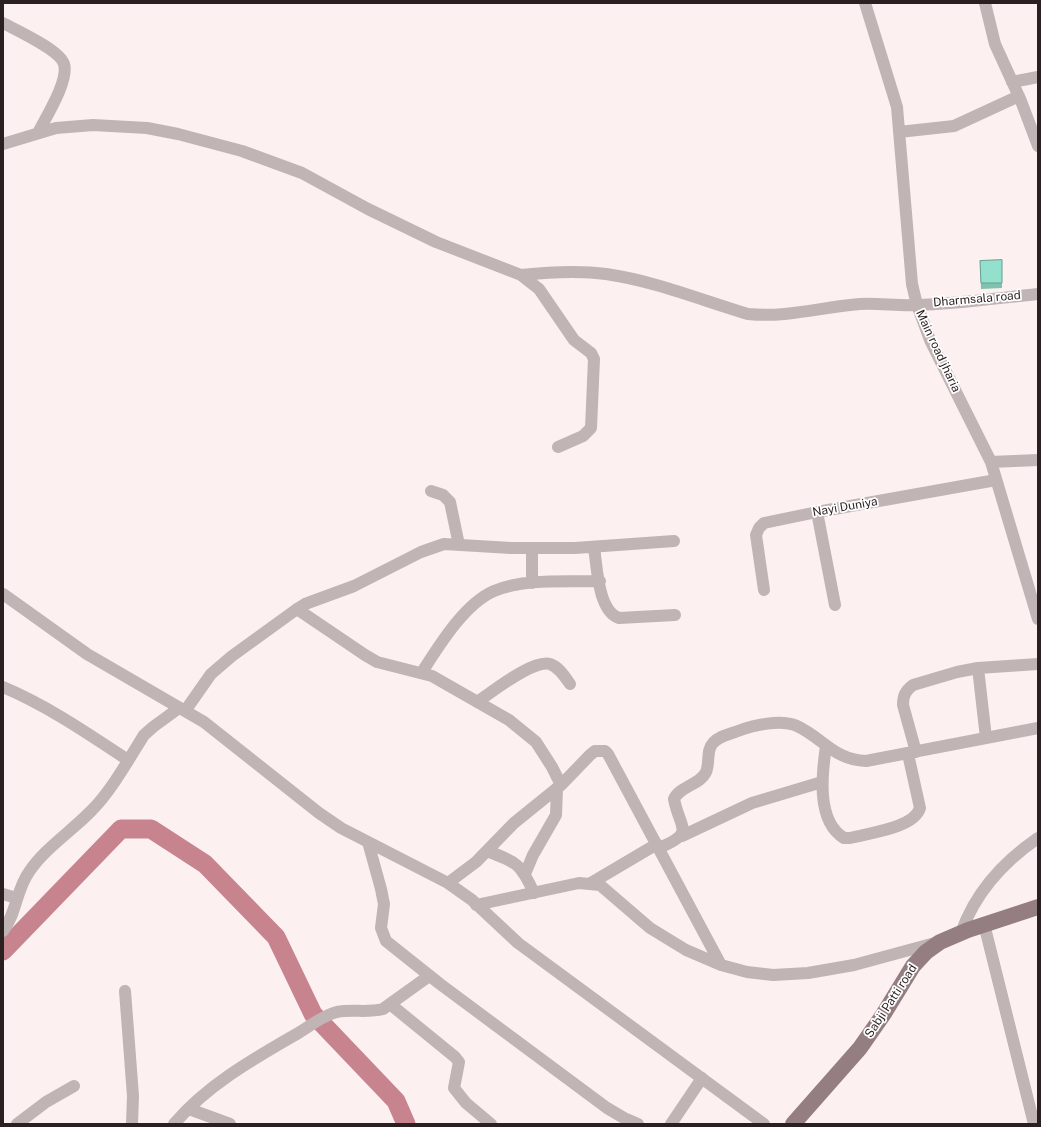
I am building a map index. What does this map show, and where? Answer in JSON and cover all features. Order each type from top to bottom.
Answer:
[{"type":"main road","name":"Sabji Patti road","points":[[793,1124],[860,1048],[883,1015],[913,966],[926,952],[940,942],[961,933],[1038,907]]},
{"type":"street","name":"Main road jharia","points":[[865,3],[897,107],[912,284],[917,305],[930,340],[991,462],[1038,619]]},
{"type":"street","points":[[985,3],[995,44],[1019,96],[1038,146]]},
{"type":"street","points":[[3,23],[53,51],[64,63],[65,74],[60,88],[38,133]]},
{"type":"street","points":[[1012,82],[1038,77]]},
{"type":"street","points":[[899,132],[954,126],[1019,96]]},
{"type":"street","points":[[3,144],[56,128],[93,125],[147,128],[178,134],[242,151],[302,173],[368,209],[436,242],[521,275],[538,289],[574,340],[591,353],[594,359],[591,428],[583,436],[558,447]]},
{"type":"street","name":"Dharmsala road","points":[[521,275],[571,272],[606,274],[633,279],[748,314],[764,315],[804,312],[833,307],[866,304],[917,305],[1038,294]]},
{"type":"street","points":[[991,462],[1038,460]]},
{"type":"street","name":"Nayi Duniya","points":[[764,590],[756,535],[759,528],[764,523],[996,480]]},
{"type":"street","points":[[431,491],[443,495],[450,502],[459,545]]},
{"type":"street","points":[[817,512],[835,605]]},
{"type":"street","points":[[3,931],[12,914],[21,884],[35,864],[103,798],[144,735],[152,727],[182,710],[212,674],[232,656],[305,604],[372,579],[427,550],[444,544],[532,548],[594,547],[674,541]]},
{"type":"street","points":[[594,547],[604,604],[613,616],[619,618],[676,615]]},
{"type":"street","points":[[532,548],[532,583]]},
{"type":"street","points":[[422,672],[452,629],[483,597],[494,591],[532,583],[600,581]]},
{"type":"street","points":[[3,594],[87,654],[225,737],[319,813],[341,828],[448,883],[476,905],[518,943],[764,1124]]},
{"type":"street","points":[[297,609],[377,662],[422,672],[509,720],[536,742],[552,767],[559,787],[556,815],[533,855],[525,874]]},
{"type":"street","points":[[476,702],[526,670],[544,663],[552,664],[560,670],[570,684]]},
{"type":"street","points":[[826,746],[822,782],[824,802],[830,822],[838,834],[844,838],[850,838],[908,823],[916,818],[920,808],[903,705],[903,698],[907,689],[913,685],[957,672],[978,668],[1038,664]]},
{"type":"street","points":[[978,668],[986,738]]},
{"type":"street","points":[[3,687],[33,700],[77,725],[128,760]]},
{"type":"street","points":[[682,836],[682,826],[674,799],[679,792],[701,778],[706,772],[710,748],[717,739],[743,729],[782,723],[797,726],[838,755],[853,761],[866,761],[1038,728]]},
{"type":"street","points":[[448,883],[487,851],[514,824],[559,787],[595,751],[605,751],[658,846],[721,965]]},
{"type":"street","points":[[476,905],[591,883],[658,846],[678,840],[682,836],[752,803],[822,782]]},
{"type":"street","points":[[961,933],[968,914],[992,877],[1038,838]]},
{"type":"street","points":[[368,842],[384,904],[381,928],[386,941],[429,976],[607,1108],[638,1124]]},
{"type":"street","points":[[487,851],[509,859],[525,874],[534,893]]},
{"type":"street","points":[[591,883],[600,885],[631,913],[666,939],[721,965],[747,972],[773,975],[808,973],[854,965],[940,942]]},
{"type":"street","points":[[3,894],[16,898]]},
{"type":"street","points":[[984,924],[1034,1124]]},
{"type":"street","points":[[174,1124],[207,1092],[232,1073],[330,1014],[345,1011],[374,1011],[383,1009],[429,976]]},
{"type":"street","points":[[125,991],[133,1096],[132,1124]]},
{"type":"street","points":[[390,1004],[455,1057],[459,1062],[454,1088],[466,1103],[492,1124]]},
{"type":"street","points":[[671,1124],[702,1078]]},
{"type":"street","points":[[17,1124],[46,1102],[74,1086]]},
{"type":"street","points":[[189,1109],[230,1124]]},
{"type":"building","points":[[1002,260],[1002,283],[981,283],[980,261]]},
{"type":"waterway","points":[[3,951],[121,829],[151,829],[205,864],[276,937],[313,1014],[396,1101],[406,1124]]}]
